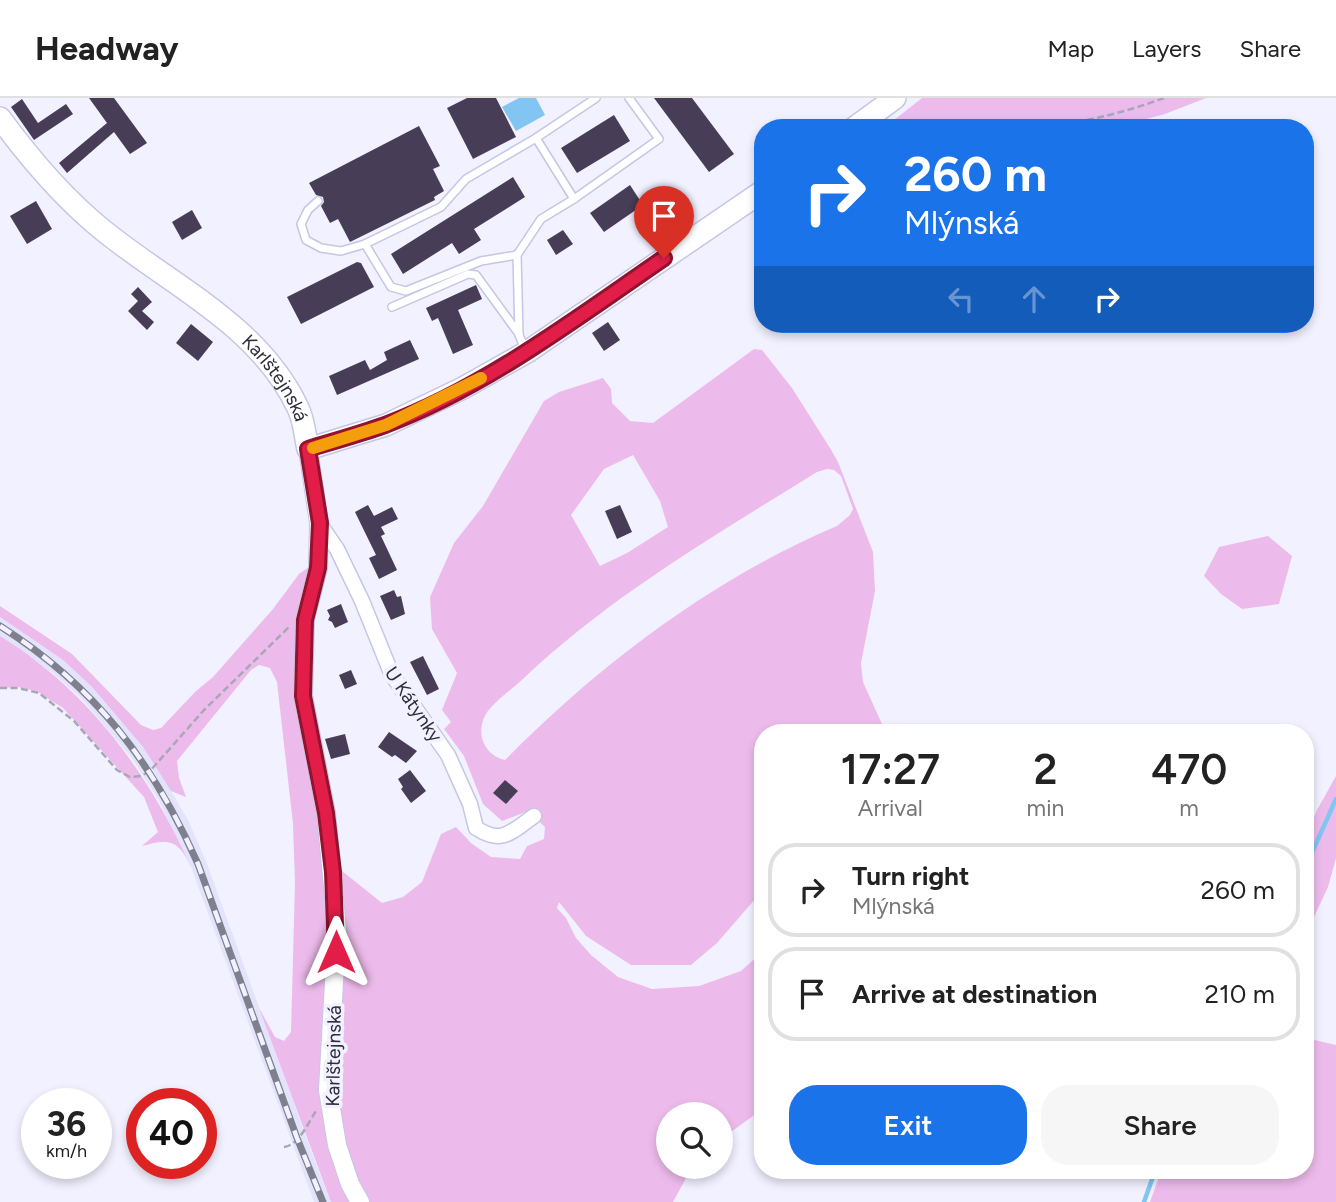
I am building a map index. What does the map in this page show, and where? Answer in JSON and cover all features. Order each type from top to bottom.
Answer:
[{"type":"main road","points":[[866,119],[895,98]]},
{"type":"main road","name":"Karlštejnská","points":[[0,118],[33,162],[103,231],[200,299],[265,356],[299,409],[308,449]]},
{"type":"main road","points":[[308,449],[386,425],[463,388],[523,343],[754,197]]},
{"type":"street","name":"Karlštejnská","points":[[308,449],[320,523],[318,568],[305,620],[303,696],[326,813],[337,929],[328,1090],[337,1145],[350,1184],[360,1202]]},
{"type":"street","name":"U Kátynky","points":[[320,523],[337,549],[362,601],[392,675],[448,755],[470,804],[476,828],[490,837],[507,835],[534,816]]},
{"type":"lane","points":[[318,201],[308,210],[301,224],[306,240],[321,248],[341,251],[365,244],[441,207],[466,179],[536,138],[596,98]]},
{"type":"lane","points":[[523,343],[517,255],[541,219],[659,139],[629,98]]},
{"type":"lane","points":[[536,138],[574,199]]},
{"type":"lane","points":[[365,244],[391,287],[406,291],[481,261],[517,255]]},
{"type":"lane","points":[[391,307],[468,274],[476,275],[523,343]]},
{"type":"path","points":[[1098,119],[1164,98]]},
{"type":"path","points":[[0,688],[18,688],[38,693],[74,721],[117,770],[130,777],[141,776],[150,771],[204,710],[309,607]]},
{"type":"path","points":[[284,1147],[290,1146],[306,1128],[328,1090]]},
{"type":"shaded area","points":[[922,98],[1206,98],[1146,119],[895,119]]},
{"type":"shaded area","points":[[754,349],[762,350],[792,388],[838,462],[873,552],[875,591],[861,663],[863,682],[882,724],[754,724],[754,900],[717,943],[691,965],[631,965],[586,936],[559,902],[557,908],[566,918],[576,938],[591,955],[618,977],[652,989],[699,986],[741,971],[754,959],[754,1115],[733,1130],[733,1102],[656,1102],[656,1179],[685,1179],[673,1202],[370,1202],[358,1180],[346,1143],[337,1090],[346,929],[342,871],[382,903],[403,897],[422,882],[441,834],[456,827],[471,843],[491,857],[520,859],[527,846],[544,839],[545,827],[528,811],[502,821],[483,804],[464,756],[444,729],[451,722],[442,710],[457,673],[432,629],[430,597],[454,543],[483,506],[544,401],[559,392],[603,378],[611,389],[612,403],[630,421],[653,423]],"holes":[[[633,455],[660,501],[668,527],[627,553],[600,566],[571,515],[604,469]],[[834,470],[841,476],[853,509],[837,526],[746,571],[660,627],[579,690],[505,760],[487,748],[481,728],[489,709],[593,619],[666,567],[817,472]]]},
{"type":"shaded area","points":[[1268,536],[1292,556],[1279,604],[1242,609],[1221,594],[1204,576],[1219,547]]},
{"type":"shaded area","points":[[309,567],[296,618],[294,697],[317,814],[328,929],[319,1090],[329,1147],[342,1187],[350,1202],[331,1202],[259,1008],[275,1037],[284,1041],[291,1032],[295,883],[293,824],[277,682],[270,668],[259,665],[251,670],[177,761],[179,778],[186,797],[171,791],[143,747],[92,687],[63,660],[0,617],[0,606],[72,654],[141,725],[153,730],[161,728],[213,677],[273,609],[299,574]]},
{"type":"shaded area","points":[[0,617],[63,660],[92,687],[143,747],[188,820],[206,861],[331,1202],[314,1202],[191,867],[158,799],[131,757],[81,698],[53,673],[0,636]]},
{"type":"shaded area","points":[[0,636],[61,682],[113,736],[156,799],[186,856],[172,843],[159,842],[142,846],[158,832],[144,797],[63,708],[36,691],[18,687],[0,688]]},
{"type":"shaded area","points":[[1336,776],[1336,858],[1328,887],[1314,917],[1314,818]]},
{"type":"shaded area","points":[[1314,1040],[1336,1045],[1336,1202],[1150,1202],[1158,1179],[1314,1179]]},
{"type":"water","points":[[519,98],[536,98],[545,115],[516,131],[502,107]]},
{"type":"building","points":[[89,98],[114,98],[147,143],[130,154],[114,132],[67,173],[59,163],[107,123]]},
{"type":"building","points":[[467,98],[496,98],[516,137],[473,159],[447,108]]},
{"type":"building","points":[[654,98],[692,98],[734,154],[709,172]]},
{"type":"building","points":[[22,99],[38,123],[66,104],[73,114],[34,140],[11,107]]},
{"type":"building","points":[[614,115],[630,141],[577,173],[561,148]]},
{"type":"building","points":[[419,126],[440,166],[433,169],[444,191],[434,197],[435,200],[350,242],[338,219],[330,223],[321,206],[323,197],[316,195],[309,183]]},
{"type":"building","points":[[513,177],[525,197],[474,229],[481,240],[459,254],[452,243],[403,274],[391,254]]},
{"type":"building","points":[[630,185],[643,205],[604,232],[590,213]]},
{"type":"building","points":[[36,201],[52,229],[27,244],[10,216]]},
{"type":"building","points":[[192,210],[202,228],[182,240],[172,222]]},
{"type":"building","points":[[563,230],[573,244],[556,255],[547,240]]},
{"type":"building","points":[[357,262],[361,263],[374,287],[301,324],[287,297]]},
{"type":"building","points":[[476,285],[482,299],[458,310],[473,345],[453,354],[438,318],[432,321],[426,308]]},
{"type":"building","points":[[138,287],[152,302],[142,311],[154,322],[147,330],[128,311],[138,301],[131,294]]},
{"type":"building","points":[[608,322],[620,340],[604,351],[592,333]]},
{"type":"building","points":[[191,324],[213,342],[198,361],[176,343]]},
{"type":"building","points":[[410,340],[419,359],[337,395],[329,376],[365,360],[370,370],[387,360],[384,352]]},
{"type":"building","points":[[368,505],[374,516],[392,507],[398,519],[381,527],[385,534],[381,536],[397,570],[379,579],[369,558],[376,555],[355,512]]},
{"type":"building","points":[[620,505],[632,532],[617,539],[605,511]]},
{"type":"building","points":[[394,590],[397,597],[401,596],[405,614],[391,620],[380,596]]},
{"type":"building","points":[[341,604],[348,622],[335,628],[328,620],[330,616],[327,610]]},
{"type":"building","points":[[423,656],[439,689],[427,695],[410,662]]},
{"type":"building","points":[[351,670],[357,684],[345,689],[339,675]]},
{"type":"building","points":[[389,732],[417,751],[406,763],[378,747]]},
{"type":"building","points":[[345,734],[350,754],[331,759],[325,739]]},
{"type":"building","points":[[410,770],[426,791],[411,803],[401,789],[403,787],[398,779]]},
{"type":"building","points":[[505,780],[518,791],[506,804],[493,793]]},
{"type":"waterway","points":[[1314,848],[1336,799]]},
{"type":"waterway","points":[[1144,1202],[1152,1179]]},
{"type":"railway","points":[[0,626],[34,649],[93,701],[118,729],[161,792],[198,864],[297,1138],[323,1202]]},
{"type":"slow traffic","points":[[313,448],[386,425],[481,378]]},
{"type":"route","points":[[336,952],[333,872],[326,813],[303,696],[305,620],[318,568],[320,523],[308,449],[386,425],[463,388],[527,352],[664,258]]}]
